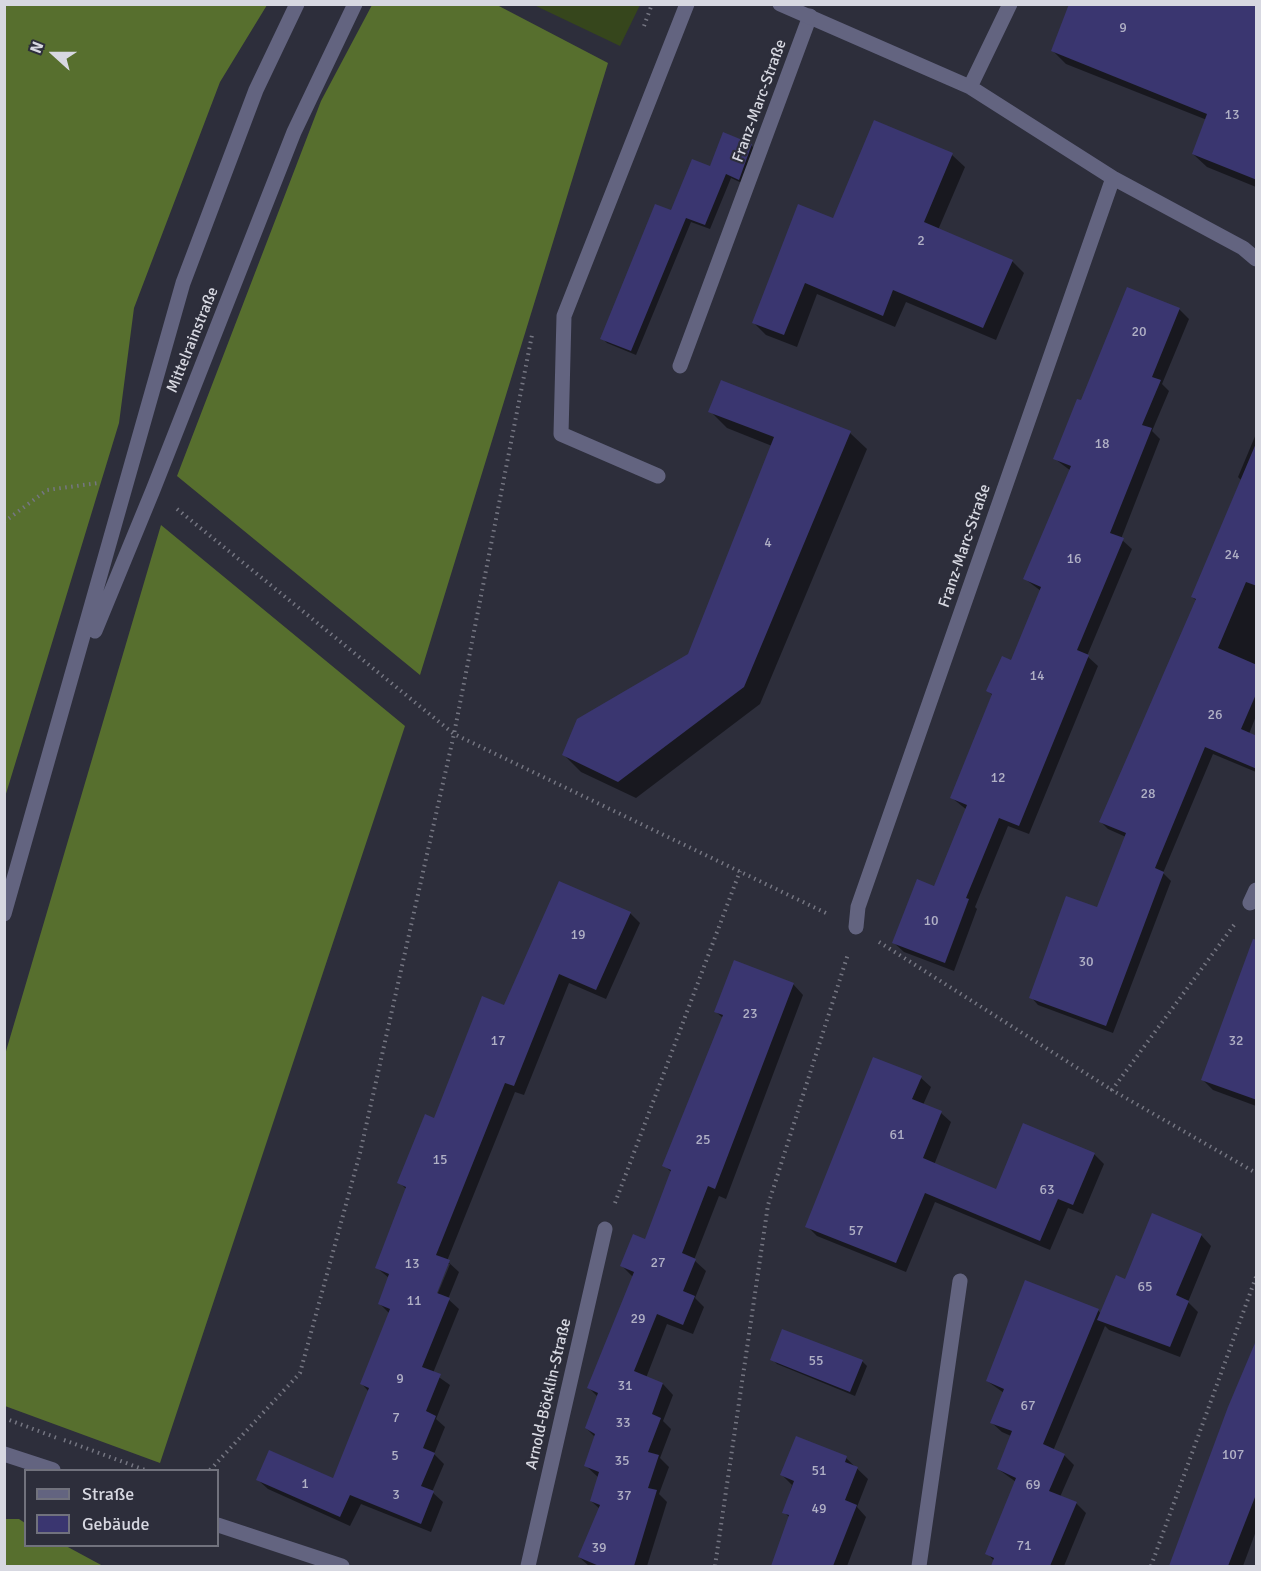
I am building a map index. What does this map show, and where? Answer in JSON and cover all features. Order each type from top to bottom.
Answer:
[{"type":"street","name":"Mittelrainstraße","points":[[4,914],[69,692],[183,283],[256,90],[297,4]]},
{"type":"street","name":"Mittelrainstraße","points":[[69,692],[153,490],[294,132],[355,4]]},
{"type":"street","points":[[658,476],[561,434],[564,316],[687,4]]},
{"type":"street","points":[[780,4],[970,87],[1113,177],[1244,248],[1257,259]]},
{"type":"street","points":[[970,87],[1010,4]]},
{"type":"street","name":"Franz-Marc-Straße","points":[[680,366],[810,16]]},
{"type":"street","name":"Franz-Marc-Straße","points":[[856,927],[858,908],[1113,177]]},
{"type":"street","name":"Arnold-Böcklin-Straße","points":[[528,1566],[605,1229]]},
{"type":"street","points":[[919,1566],[960,1281]]},
{"type":"street","points":[[4,1454],[50,1469]]},
{"type":"street","points":[[219,1525],[317,1563],[342,1566]]},
{"type":"path","points":[[644,27],[652,4]]},
{"type":"path","points":[[211,1469],[300,1373],[360,1153],[454,734],[533,328]]},
{"type":"path","points":[[4,522],[47,490],[128,479]]},
{"type":"path","points":[[153,490],[454,734],[856,927],[1112,1090],[1257,1173]]},
{"type":"path","points":[[605,1229],[740,871]]},
{"type":"path","points":[[1112,1090],[1254,897]]},
{"type":"path","points":[[715,1566],[768,1204],[856,927]]},
{"type":"path","points":[[1151,1566],[1257,1277]]},
{"type":"path","points":[[4,1418],[142,1469]]},
{"type":"green space","points":[[5,4],[267,5],[220,82],[134,308],[119,423],[5,797]]},
{"type":"green space","points":[[372,5],[497,5],[608,63],[420,675],[177,476],[321,101]]},
{"type":"green space","points":[[534,5],[640,5],[620,46]]},
{"type":"green space","points":[[161,525],[405,726],[160,1463],[5,1406],[4,1058]]},
{"type":"green space","points":[[5,1519],[19,1519],[24,1522],[24,1547],[68,1547],[103,1566],[5,1566]]},
{"type":"building","points":[[1069,4],[1257,4],[1257,180],[1192,154],[1207,114],[1051,51]]},
{"type":"building","points":[[874,120],[953,153],[924,222],[1013,260],[983,328],[893,290],[883,316],[805,283],[784,335],[752,323],[798,204],[833,218]]},
{"type":"building","points":[[723,132],[752,144],[739,180],[726,174],[705,225],[686,218],[631,351],[600,339],[655,204],[671,210],[692,159],[710,166]]},
{"type":"building","points":[[1127,287],[1180,308],[1152,377],[1161,380],[1142,425],[1152,428],[1110,533],[1124,538],[1077,650],[1089,655],[1019,826],[999,818],[966,898],[969,899],[945,963],[892,943],[917,879],[934,886],[967,805],[950,798],[992,694],[986,691],[1002,656],[1011,660],[1041,587],[1023,579],[1071,466],[1053,459],[1077,399],[1081,400]]},
{"type":"building","points":[[721,380],[851,431],[744,687],[618,782],[562,755],[577,719],[688,654],[774,437],[708,412]]},
{"type":"building","points":[[1257,441],[1257,586],[1246,582],[1218,648],[1257,665],[1257,692],[1241,729],[1257,736],[1257,769],[1205,747],[1155,868],[1164,872],[1106,1026],[1029,998],[1066,896],[1097,907],[1126,833],[1099,822],[1196,599],[1191,597]]},
{"type":"building","points":[[559,881],[631,912],[596,990],[559,974],[514,1086],[505,1083],[436,1255],[450,1260],[437,1293],[450,1298],[422,1367],[441,1374],[426,1411],[436,1416],[423,1448],[435,1453],[421,1486],[434,1491],[421,1524],[350,1495],[340,1517],[256,1480],[269,1450],[333,1478],[369,1388],[360,1384],[390,1309],[378,1304],[389,1274],[375,1268],[406,1187],[397,1183],[425,1114],[434,1118],[482,996],[504,1005]]},
{"type":"building","points":[[1253,939],[1257,940],[1257,1100],[1201,1080]]},
{"type":"building","points":[[734,960],[794,983],[715,1189],[708,1186],[682,1253],[696,1259],[683,1291],[695,1296],[683,1325],[657,1314],[634,1371],[663,1383],[652,1414],[661,1418],[648,1452],[659,1455],[648,1488],[657,1490],[634,1566],[599,1566],[578,1557],[600,1505],[590,1501],[599,1472],[584,1466],[595,1434],[585,1428],[598,1393],[587,1388],[634,1272],[620,1266],[633,1234],[645,1239],[671,1170],[662,1166],[723,1015],[714,1012]]},
{"type":"building","points":[[873,1057],[922,1076],[912,1099],[942,1111],[923,1158],[996,1189],[1023,1123],[1095,1153],[1073,1205],[1058,1199],[1040,1241],[925,1193],[896,1263],[805,1227]]},
{"type":"building","points":[[1152,1213],[1202,1234],[1176,1295],[1189,1301],[1170,1347],[1097,1320],[1116,1275],[1125,1279]]},
{"type":"building","points":[[1025,1280],[1099,1309],[1043,1444],[1065,1454],[1049,1491],[1077,1502],[1050,1566],[991,1566],[994,1558],[985,1554],[1016,1478],[997,1469],[1012,1431],[990,1423],[1004,1389],[986,1381]]},
{"type":"building","points":[[782,1329],[863,1360],[850,1392],[770,1360]]},
{"type":"building","points":[[1255,1343],[1257,1492],[1228,1566],[1169,1566],[1228,1407]]},
{"type":"building","points":[[796,1436],[847,1456],[845,1462],[858,1467],[845,1500],[857,1505],[833,1566],[771,1566],[789,1515],[782,1513],[794,1481],[780,1475]]}]
